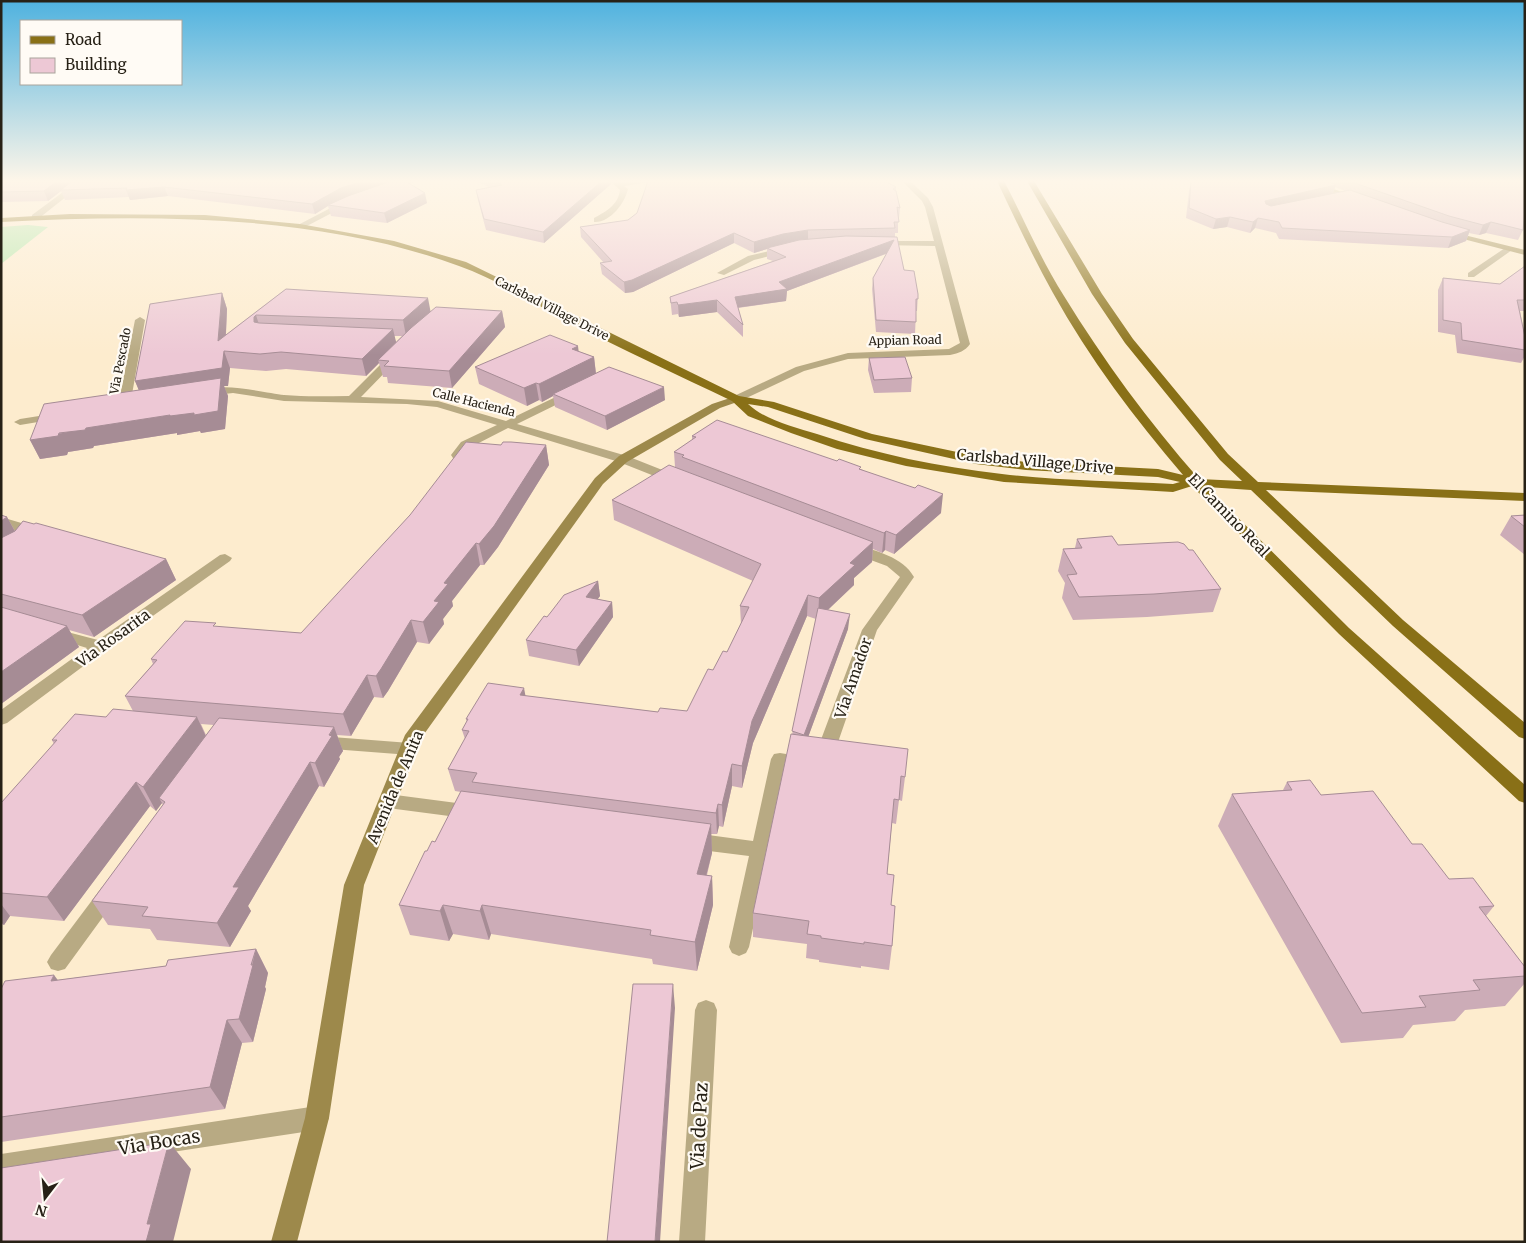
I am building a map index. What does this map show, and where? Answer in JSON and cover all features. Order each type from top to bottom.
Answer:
[{"type":"main road","name":"Carlsbad Village Drive","points":[[372,239],[394,243],[463,264],[736,399],[752,414],[814,437],[906,462],[967,474],[1056,482],[1173,488],[1195,482],[1525,496]]},
{"type":"main road","name":"El Camino Real","points":[[1030,239],[1058,294],[1111,376],[1151,431],[1195,482],[1344,631],[1525,796]]},
{"type":"main road","points":[[1064,239],[1097,294],[1129,341],[1224,458],[1398,623],[1525,734]]},
{"type":"street","name":"Appian Road","points":[[736,399],[800,369],[848,356],[950,352],[962,347],[965,342],[938,239]]},
{"type":"street","points":[[1470,239],[1525,253]]},
{"type":"street","points":[[870,243],[940,244]]},
{"type":"street","points":[[720,273],[751,258],[795,248]]},
{"type":"street","points":[[1471,275],[1508,250]]},
{"type":"street","name":"Via Pescado","points":[[124,406],[140,320]]},
{"type":"street","points":[[352,400],[403,348]]},
{"type":"street","points":[[448,468],[465,445],[579,389]]},
{"type":"street","name":"Calle Hacienda","points":[[196,395],[233,390],[284,398],[407,401],[438,404],[623,460],[687,484]]},
{"type":"street","name":"Avenida de Anita","points":[[284,1242],[317,1118],[354,885],[414,735],[599,481],[623,460],[716,406],[736,399]]},
{"type":"street","points":[[20,422],[67,415]]},
{"type":"street","points":[[1,521],[30,530],[31,534],[20,547],[1,559]]},
{"type":"street","name":"Via Amador","points":[[828,745],[870,630],[907,577],[906,573],[897,565],[842,544]]},
{"type":"street","name":"Via Rosarita","points":[[1,719],[225,558]]},
{"type":"street","points":[[46,631],[100,646]]},
{"type":"street","points":[[303,740],[410,749]]},
{"type":"street","points":[[739,947],[780,759]]},
{"type":"street","points":[[388,801],[486,814]]},
{"type":"street","points":[[673,838],[761,850]]},
{"type":"street","points":[[58,962],[120,879]]},
{"type":"street","name":"Via de Paz","points":[[692,1242],[706,1010]]},
{"type":"street","name":"Via Bocas","points":[[1,1166],[317,1118]]},
{"type":"green space","points":[[1,239],[33,239],[1,264]]},
{"type":"building","points":[[591,239],[721,239],[624,282],[600,263],[612,261]]},
{"type":"building","points":[[747,239],[765,239],[754,242]]},
{"type":"building","points":[[897,239],[904,270],[914,271],[918,294],[918,299],[916,299],[916,322],[876,320],[873,278],[894,240],[779,282],[787,289],[735,297],[743,325],[717,300],[678,305],[677,302],[671,303],[670,297],[786,257],[767,248],[799,240]]},
{"type":"building","points":[[1525,266],[1525,300],[1517,300],[1525,337],[1525,350],[1462,340],[1461,323],[1443,320],[1443,278],[1500,284]]},
{"type":"building","points":[[286,289],[428,298],[403,320],[256,315],[254,317],[254,322],[259,323],[393,329],[362,359],[281,352],[260,354],[224,351],[222,368],[135,381],[150,304],[222,293],[218,341]]},
{"type":"building","points":[[436,307],[502,311],[449,371],[384,366],[389,361],[378,360]]},
{"type":"building","points":[[550,335],[578,346],[572,349],[594,357],[539,384],[536,383],[524,388],[475,367]]},
{"type":"building","points":[[905,357],[912,378],[874,380],[869,358]]},
{"type":"building","points":[[609,367],[664,387],[605,416],[553,394]]},
{"type":"building","points":[[221,378],[218,411],[194,415],[194,413],[170,415],[86,428],[85,430],[59,433],[58,436],[30,440],[44,404]]},
{"type":"building","points":[[717,420],[837,461],[839,459],[861,467],[859,469],[915,488],[918,485],[943,494],[896,535],[886,531],[884,533],[682,457],[684,455],[674,452],[696,437],[692,436]]},
{"type":"building","points":[[466,442],[501,445],[503,442],[511,442],[546,445],[494,526],[479,544],[476,543],[444,583],[448,584],[434,601],[439,602],[423,622],[411,620],[376,676],[367,675],[343,714],[125,696],[157,660],[151,659],[185,621],[216,623],[213,626],[301,633],[410,515]]},
{"type":"building","points":[[669,465],[873,542],[850,563],[855,565],[819,598],[808,595],[752,721],[742,766],[732,764],[722,805],[718,804],[716,813],[472,782],[477,773],[448,769],[469,731],[462,730],[468,719],[466,719],[488,683],[524,688],[520,695],[658,712],[660,708],[687,711],[708,669],[713,670],[723,651],[727,652],[749,607],[740,606],[761,564],[612,500]]},
{"type":"building","points":[[1,515],[7,517],[1,521]]},
{"type":"building","points":[[1525,515],[1525,527],[1511,516]]},
{"type":"building","points":[[23,521],[166,559],[82,615],[1,594],[1,538],[15,531]]},
{"type":"building","points":[[1112,536],[1118,545],[1178,542],[1184,544],[1189,550],[1193,550],[1221,589],[1079,597],[1067,575],[1077,574],[1063,549],[1082,548],[1077,539]]},
{"type":"building","points":[[598,581],[586,597],[612,602],[576,650],[526,640],[544,616],[547,617],[564,595]]},
{"type":"building","points":[[1,607],[67,626],[1,672]]},
{"type":"building","points":[[818,608],[850,614],[804,735],[792,731]]},
{"type":"building","points":[[113,709],[197,717],[143,787],[136,782],[47,897],[1,893],[1,803],[57,740],[52,740],[75,714],[106,717]]},
{"type":"building","points":[[219,718],[334,727],[329,735],[332,736],[315,763],[310,762],[233,887],[239,887],[217,923],[142,916],[148,907],[92,901],[165,802],[159,798]]},
{"type":"building","points":[[791,734],[908,749],[905,777],[901,776],[899,800],[894,799],[887,874],[894,875],[891,905],[895,906],[892,946],[821,938],[821,936],[807,934],[809,921],[753,913]]},
{"type":"building","points":[[1310,780],[1321,795],[1373,791],[1412,844],[1422,844],[1449,879],[1473,878],[1494,906],[1479,907],[1525,967],[1525,976],[1473,980],[1480,990],[1419,996],[1426,1007],[1362,1013],[1232,794],[1292,790],[1287,782]]},
{"type":"building","points":[[461,791],[711,824],[697,874],[712,876],[695,942],[650,935],[651,930],[482,905],[480,911],[443,905],[440,911],[399,905],[425,851],[427,851],[432,841],[435,842]]},
{"type":"building","points":[[256,949],[239,1019],[227,1020],[210,1087],[1,1117],[1,989],[5,981],[54,975],[51,981],[166,966],[168,960]]},
{"type":"building","points":[[633,984],[673,984],[655,1242],[607,1242]]},
{"type":"building","points":[[169,1142],[147,1224],[151,1224],[146,1242],[1,1242],[1,1168]]}]
